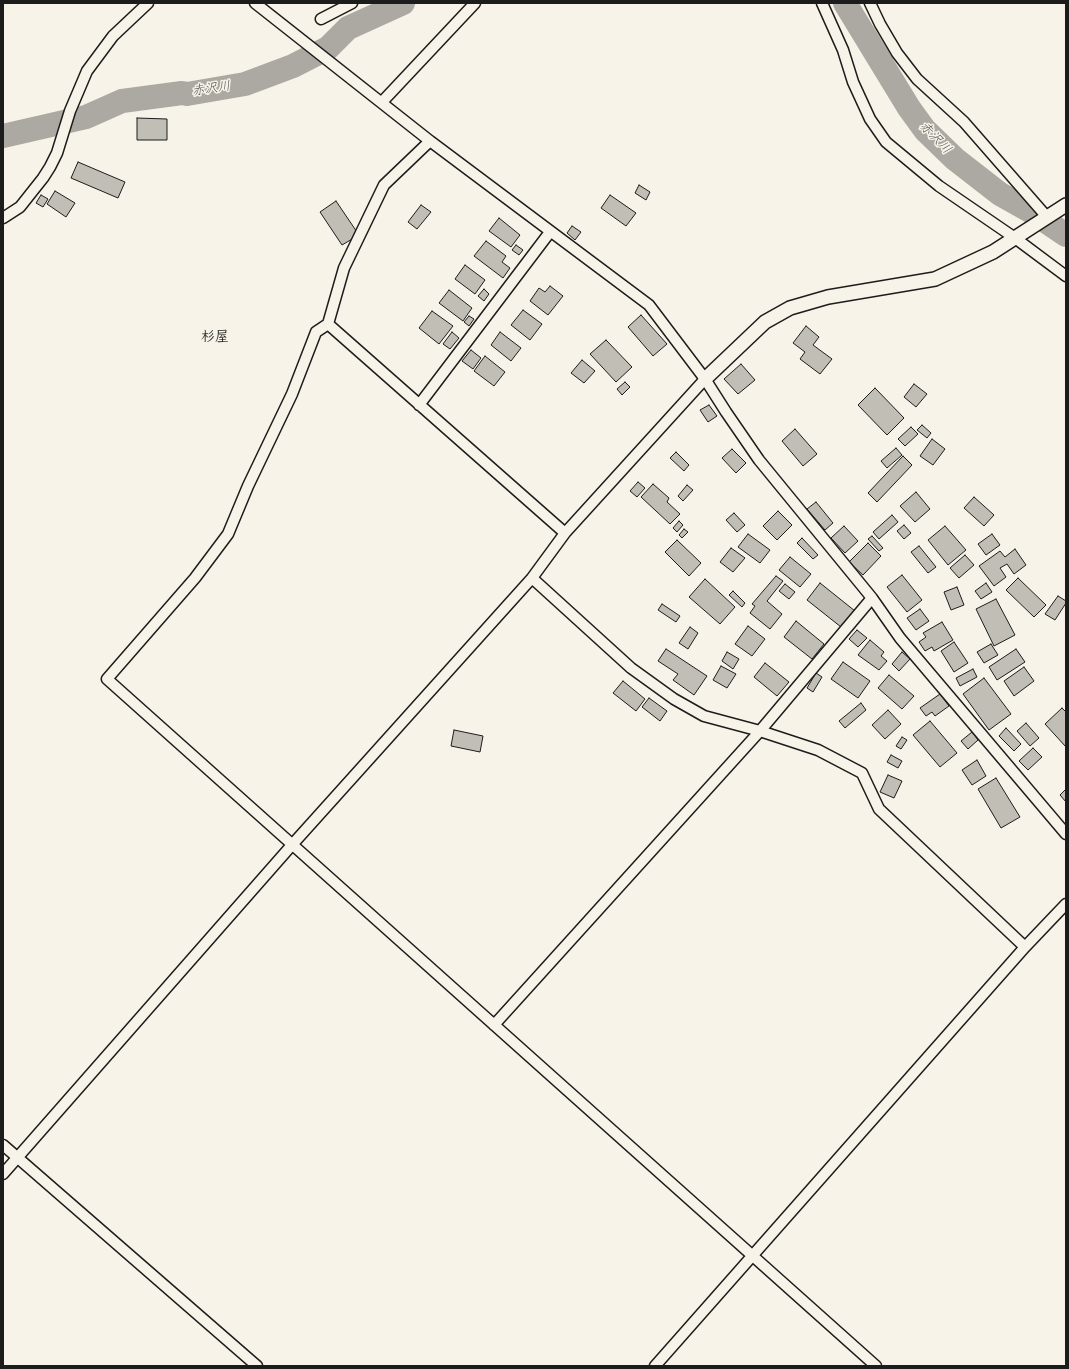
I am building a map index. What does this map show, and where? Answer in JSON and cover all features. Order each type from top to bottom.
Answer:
[{"type":"street","points":[[3,218],[20,207],[47,173],[57,153],[70,111],[87,71],[113,36],[148,3]]},
{"type":"street","points":[[255,3],[430,141],[649,305],[705,378],[759,460],[872,598],[900,638],[1066,834]]},
{"type":"street","points":[[321,19],[352,3]]},
{"type":"street","points":[[382,102],[475,3]]},
{"type":"street","points":[[822,3],[843,50],[853,82],[870,119],[886,142],[939,186],[1019,236],[1066,276]]},
{"type":"street","points":[[870,3],[897,53],[917,79],[964,122],[1047,217]]},
{"type":"street","points":[[430,141],[384,185],[344,268],[328,324],[316,332],[292,394],[248,486],[228,534],[195,578],[107,679],[291,846],[876,1366]]},
{"type":"street","points":[[3,1174],[291,846],[532,578],[565,533],[705,378],[764,322],[790,308],[828,297],[935,279],[993,252],[1066,205]]},
{"type":"street","points":[[419,404],[550,232]]},
{"type":"street","points":[[328,324],[565,533]]},
{"type":"street","points":[[532,578],[631,668],[674,699],[704,716],[760,731],[818,750],[862,773],[879,809],[1025,947]]},
{"type":"street","points":[[494,1025],[760,731],[872,598]]},
{"type":"street","points":[[655,1366],[1025,947],[1066,904]]},
{"type":"street","points":[[3,1145],[257,1366]]},
{"type":"building","points":[[137,118],[167,119],[167,140],[137,140]]},
{"type":"building","points":[[78,162],[125,182],[118,198],[71,178]]},
{"type":"building","points":[[639,185],[650,192],[646,200],[635,193]]},
{"type":"building","points":[[55,191],[75,203],[66,217],[47,204]]},
{"type":"building","points":[[41,195],[48,199],[43,207],[36,203]]},
{"type":"building","points":[[610,195],[636,213],[626,226],[601,208]]},
{"type":"building","points":[[336,201],[359,235],[342,245],[320,212]]},
{"type":"building","points":[[421,205],[431,212],[417,229],[408,222]]},
{"type":"building","points":[[499,218],[520,235],[511,247],[489,231]]},
{"type":"building","points":[[572,226],[581,232],[575,240],[567,233]]},
{"type":"building","points":[[486,241],[506,256],[502,262],[510,268],[503,278],[474,256]]},
{"type":"building","points":[[516,245],[523,250],[519,255],[512,250]]},
{"type":"building","points":[[465,265],[485,280],[475,294],[455,279]]},
{"type":"building","points":[[550,286],[563,296],[548,315],[530,301],[539,288],[545,292]]},
{"type":"building","points":[[484,289],[489,294],[484,301],[478,296]]},
{"type":"building","points":[[449,290],[472,308],[463,321],[439,303]]},
{"type":"building","points":[[523,310],[542,324],[530,340],[511,325]]},
{"type":"building","points":[[432,311],[453,326],[439,344],[419,328]]},
{"type":"building","points":[[641,315],[667,344],[653,356],[628,327]]},
{"type":"building","points":[[469,316],[474,319],[469,326],[464,322]]},
{"type":"building","points":[[806,326],[819,337],[813,345],[832,359],[820,374],[800,359],[805,352],[793,343]]},
{"type":"building","points":[[452,332],[459,338],[450,349],[443,344]]},
{"type":"building","points":[[500,332],[521,348],[511,361],[491,345]]},
{"type":"building","points":[[606,340],[632,367],[616,382],[590,354]]},
{"type":"building","points":[[471,350],[481,358],[473,369],[462,361]]},
{"type":"building","points":[[485,356],[505,372],[494,386],[474,371]]},
{"type":"building","points":[[582,360],[595,371],[584,383],[571,373]]},
{"type":"building","points":[[741,364],[755,380],[738,394],[724,379]]},
{"type":"building","points":[[625,382],[630,387],[622,395],[617,389]]},
{"type":"building","points":[[914,384],[927,394],[916,407],[904,397]]},
{"type":"building","points":[[875,388],[904,418],[887,435],[858,405]]},
{"type":"building","points":[[709,405],[717,416],[708,422],[700,410]]},
{"type":"building","points":[[922,425],[931,433],[927,438],[917,430]]},
{"type":"building","points":[[911,427],[918,434],[905,446],[898,439]]},
{"type":"building","points":[[795,429],[817,454],[803,466],[782,441]]},
{"type":"building","points":[[932,439],[945,449],[933,465],[920,456]]},
{"type":"building","points":[[896,448],[902,455],[887,468],[881,461]]},
{"type":"building","points":[[732,449],[746,463],[736,473],[722,458]]},
{"type":"building","points":[[676,452],[689,465],[684,471],[670,458]]},
{"type":"building","points":[[903,456],[912,465],[877,502],[868,493]]},
{"type":"building","points":[[638,482],[645,488],[637,497],[630,491]]},
{"type":"building","points":[[653,484],[669,498],[667,502],[680,514],[670,524],[641,497]]},
{"type":"building","points":[[687,485],[693,490],[683,501],[678,496]]},
{"type":"building","points":[[916,492],[930,509],[915,522],[900,506]]},
{"type":"building","points":[[974,497],[994,515],[984,526],[964,508]]},
{"type":"building","points":[[816,502],[833,523],[825,530],[807,509]]},
{"type":"building","points":[[778,511],[792,525],[777,540],[763,526]]},
{"type":"building","points":[[734,513],[745,525],[737,532],[726,520]]},
{"type":"building","points":[[892,515],[898,522],[879,539],[873,532]]},
{"type":"building","points":[[679,521],[683,525],[677,532],[673,528]]},
{"type":"building","points":[[904,525],[911,533],[904,539],[897,531]]},
{"type":"building","points":[[844,526],[858,541],[845,553],[831,538]]},
{"type":"building","points":[[945,526],[966,550],[948,565],[928,540]]},
{"type":"building","points":[[684,529],[688,532],[682,538],[679,535]]},
{"type":"building","points":[[748,534],[770,550],[760,563],[738,547]]},
{"type":"building","points":[[992,534],[1000,545],[986,555],[978,544]]},
{"type":"building","points":[[872,536],[883,548],[879,551],[868,539]]},
{"type":"building","points":[[802,538],[818,555],[813,559],[797,543]]},
{"type":"building","points":[[677,540],[701,563],[689,576],[665,552]]},
{"type":"building","points":[[868,543],[881,556],[863,575],[849,562]]},
{"type":"building","points":[[919,546],[936,567],[928,573],[911,552]]},
{"type":"building","points":[[731,548],[745,558],[733,572],[720,562]]},
{"type":"building","points":[[1015,549],[1026,565],[1014,574],[1007,564],[1000,568],[1006,577],[994,586],[979,566],[1000,551],[1005,557]]},
{"type":"building","points":[[965,555],[974,565],[959,578],[950,568]]},
{"type":"building","points":[[790,557],[811,574],[800,587],[779,570]]},
{"type":"building","points":[[902,575],[922,600],[907,612],[887,587]]},
{"type":"building","points":[[776,576],[783,581],[767,601],[782,614],[770,629],[750,613],[755,606],[752,604]]},
{"type":"building","points":[[1018,578],[1046,605],[1034,617],[1006,590]]},
{"type":"building","points":[[705,579],[735,607],[720,624],[689,597]]},
{"type":"building","points":[[820,583],[855,611],[841,627],[807,600]]},
{"type":"building","points":[[986,583],[992,592],[981,599],[975,591]]},
{"type":"building","points":[[785,584],[795,592],[789,599],[779,591]]},
{"type":"building","points":[[957,587],[964,605],[951,610],[944,592]]},
{"type":"building","points":[[733,591],[745,603],[742,607],[729,595]]},
{"type":"building","points":[[1058,596],[1066,601],[1066,603],[1055,620],[1045,614]]},
{"type":"building","points":[[996,599],[1015,635],[994,646],[976,609]]},
{"type":"building","points":[[662,604],[680,616],[676,622],[658,610]]},
{"type":"building","points":[[920,609],[929,621],[916,630],[907,618]]},
{"type":"building","points":[[796,621],[824,644],[812,659],[784,637]]},
{"type":"building","points":[[942,622],[953,640],[934,651],[932,647],[925,651],[919,642],[926,637],[923,633]]},
{"type":"building","points":[[748,626],[765,639],[752,656],[735,644]]},
{"type":"building","points":[[690,627],[698,633],[688,649],[679,643]]},
{"type":"building","points":[[857,630],[867,638],[858,647],[849,639]]},
{"type":"building","points":[[870,640],[884,652],[881,656],[887,661],[879,670],[858,655]]},
{"type":"building","points":[[954,642],[968,663],[954,672],[941,651]]},
{"type":"building","points":[[991,644],[998,655],[984,663],[977,652]]},
{"type":"building","points":[[666,649],[707,676],[694,695],[673,680],[678,674],[658,661]]},
{"type":"building","points":[[1016,649],[1025,662],[997,680],[989,667]]},
{"type":"building","points":[[727,652],[739,659],[733,669],[722,661]]},
{"type":"building","points":[[902,652],[910,659],[899,671],[892,664]]},
{"type":"building","points":[[843,662],[870,681],[858,698],[831,679]]},
{"type":"building","points":[[765,663],[789,682],[777,696],[754,677]]},
{"type":"building","points":[[721,666],[736,674],[727,688],[713,680]]},
{"type":"building","points":[[1024,667],[1034,681],[1014,696],[1004,681]]},
{"type":"building","points":[[973,669],[977,677],[960,686],[956,678]]},
{"type":"building","points":[[816,673],[822,677],[813,692],[807,688]]},
{"type":"building","points":[[889,675],[914,696],[902,709],[878,688]]},
{"type":"building","points":[[984,678],[1011,714],[989,730],[963,694]]},
{"type":"building","points":[[623,681],[645,699],[636,711],[613,693]]},
{"type":"building","points":[[940,694],[949,706],[935,716],[932,712],[926,716],[920,708]]},
{"type":"building","points":[[649,698],[667,711],[660,721],[642,707]]},
{"type":"building","points":[[861,703],[866,710],[845,728],[839,721]]},
{"type":"building","points":[[1062,708],[1066,712],[1066,747],[1045,724]]},
{"type":"building","points":[[888,710],[901,724],[885,739],[872,725]]},
{"type":"building","points":[[930,721],[957,753],[940,767],[913,735]]},
{"type":"building","points":[[1026,723],[1039,738],[1030,746],[1017,731]]},
{"type":"building","points":[[1006,728],[1021,744],[1014,751],[999,736]]},
{"type":"building","points":[[454,730],[483,736],[480,752],[451,746]]},
{"type":"building","points":[[972,732],[978,740],[968,749],[961,741]]},
{"type":"building","points":[[902,737],[907,740],[901,749],[896,746]]},
{"type":"building","points":[[1033,748],[1042,757],[1028,770],[1019,761]]},
{"type":"building","points":[[891,755],[902,761],[898,768],[887,762]]},
{"type":"building","points":[[977,760],[986,776],[972,785],[962,770]]},
{"type":"building","points":[[888,775],[902,781],[894,798],[880,792]]},
{"type":"building","points":[[996,778],[1020,817],[1001,828],[978,789]]},
{"type":"building","points":[[1066,789],[1066,802],[1060,795]]},
{"type":"waterway","name":"赤沢川","points":[[3,136],[86,117],[122,101],[182,93],[187,94],[245,84],[293,66],[328,48],[348,28],[403,3]]},
{"type":"waterway","name":"赤沢川","points":[[845,3],[909,108],[925,130],[955,159],[1000,194],[1032,212],[1066,235]]},
{"type":"district","name":"杉屋","points":[[215,337]]}]
